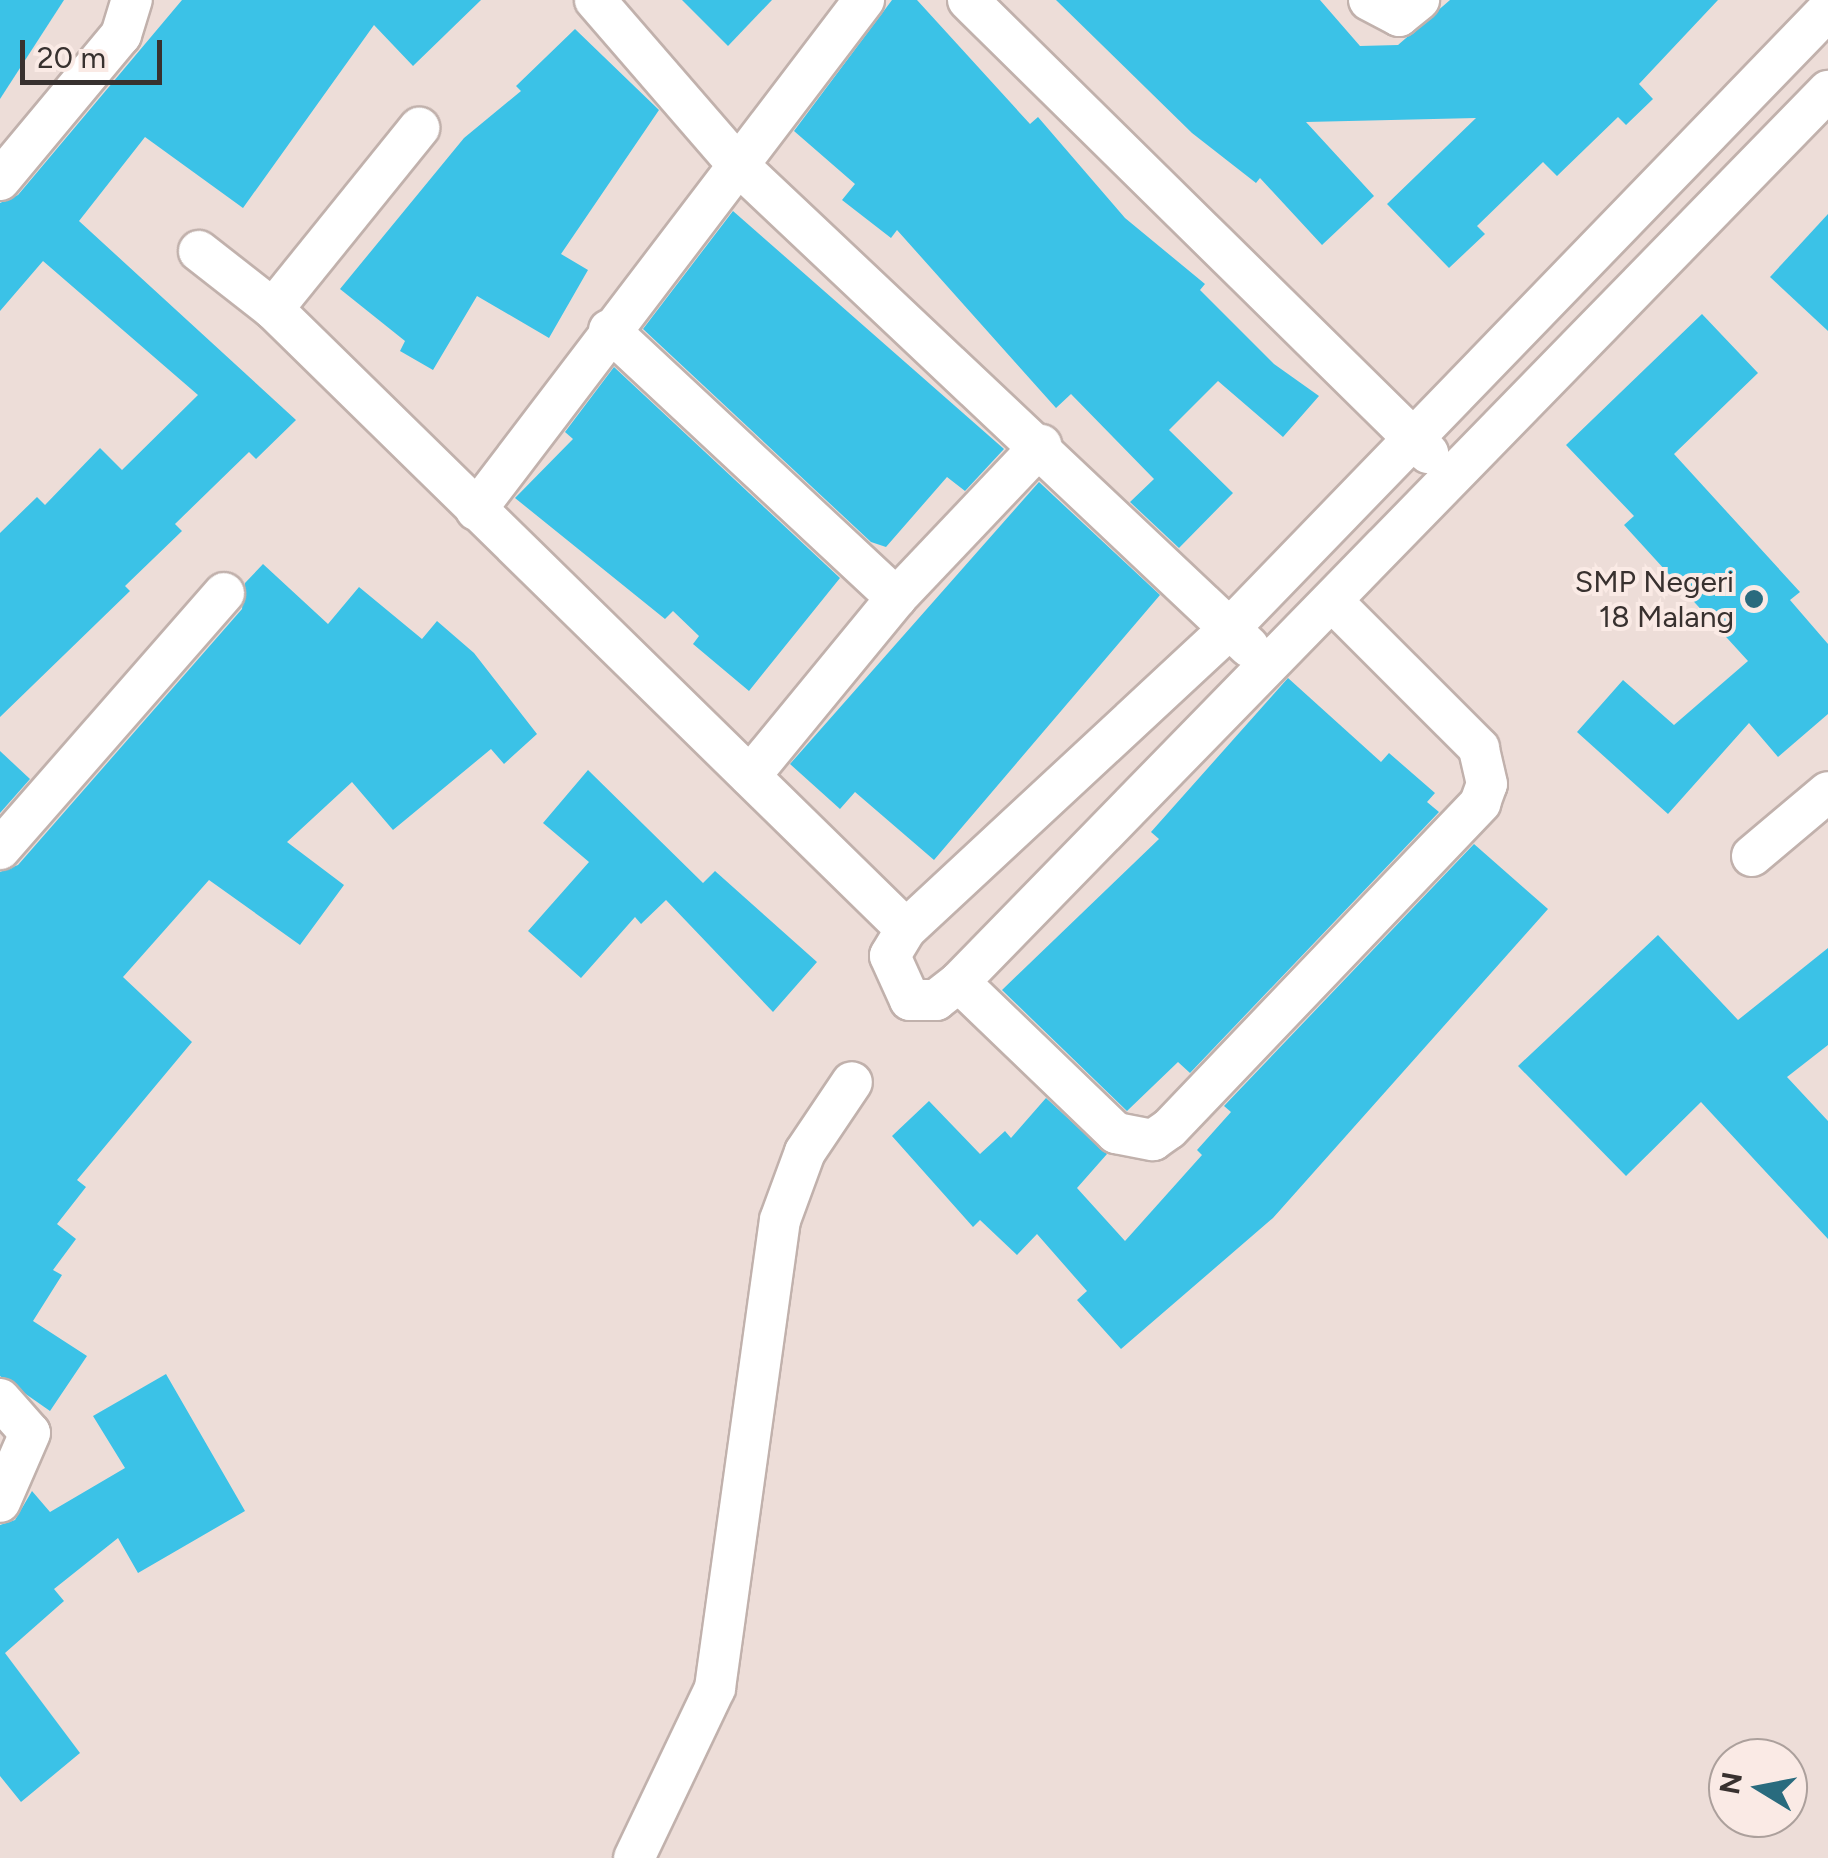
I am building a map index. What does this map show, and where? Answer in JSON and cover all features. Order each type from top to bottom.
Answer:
[{"type":"street","points":[[0,180],[121,35],[132,0]]},
{"type":"street","points":[[594,0],[736,162],[1042,445],[1228,630],[1268,664]]},
{"type":"street","points":[[476,510],[736,162],[864,0]]},
{"type":"street","points":[[968,0],[1448,474]]},
{"type":"street","points":[[1369,0],[1399,16],[1420,0]]},
{"type":"street","points":[[1828,10],[1411,436],[1228,630],[906,929],[890,956],[910,1000],[936,1000],[959,982],[1179,752],[1332,601],[1448,474],[1828,91]]},
{"type":"street","points":[[272,310],[419,128]]},
{"type":"street","points":[[199,251],[272,310],[906,929]]},
{"type":"street","points":[[609,330],[896,598]]},
{"type":"street","points":[[750,776],[896,598],[1042,445]]},
{"type":"street","points":[[0,848],[224,592]]},
{"type":"street","points":[[959,982],[1116,1133],[1153,1140],[1169,1129],[1480,803],[1487,784],[1479,748],[1332,601]]},
{"type":"street","points":[[1140,712],[1179,752]]},
{"type":"street","points":[[1752,856],[1828,792]]},
{"type":"street","points":[[634,1858],[715,1688],[780,1220],[805,1152],[852,1082]]},
{"type":"street","points":[[0,1399],[30,1433],[0,1502]]},
{"type":"building","points":[[0,0],[64,0],[0,99]]},
{"type":"building","points":[[182,0],[481,0],[413,66],[374,25],[243,208],[145,137],[79,221],[296,420],[256,459],[249,452],[175,524],[182,531],[125,586],[130,591],[0,717],[0,533],[37,497],[45,505],[100,448],[122,470],[198,395],[43,261],[0,311],[0,203],[18,195]]},
{"type":"building","points":[[682,0],[772,0],[728,46]]},
{"type":"building","points":[[892,0],[917,0],[1030,124],[1038,117],[1125,218],[1205,284],[1200,290],[1274,364],[1319,396],[1283,437],[1218,381],[1169,430],[1233,493],[1179,548],[1130,502],[1154,479],[1071,394],[1056,408],[897,230],[891,238],[842,200],[855,184],[794,131]]},
{"type":"building","points":[[1056,0],[1320,0],[1360,46],[1398,45],[1450,0],[1718,0],[1639,84],[1653,99],[1626,125],[1618,117],[1557,176],[1543,162],[1477,226],[1485,234],[1449,268],[1387,204],[1476,118],[1306,122],[1374,196],[1322,245],[1260,178],[1256,183],[1192,133]]},
{"type":"building","points":[[575,29],[659,110],[561,254],[588,270],[549,338],[477,296],[433,370],[400,351],[405,341],[340,289],[464,138],[521,91],[516,86]]},
{"type":"building","points":[[733,211],[1004,449],[965,491],[947,477],[886,547],[871,542],[643,329]]},
{"type":"building","points":[[1828,214],[1828,331],[1770,277]]},
{"type":"building","points":[[1702,314],[1758,373],[1674,454],[1800,592],[1790,600],[1828,644],[1828,714],[1778,757],[1749,723],[1668,814],[1577,732],[1623,680],[1674,725],[1748,661],[1624,525],[1634,516],[1566,445]]},
{"type":"building","points":[[614,367],[840,578],[749,691],[693,644],[699,636],[673,611],[665,619],[515,498],[573,439],[565,432]]},
{"type":"building","points":[[1039,482],[1160,595],[934,860],[855,792],[840,809],[790,764]]},
{"type":"building","points":[[263,564],[328,624],[359,587],[422,639],[437,621],[474,653],[537,734],[504,764],[491,749],[393,830],[352,782],[287,842],[344,885],[300,945],[209,880],[123,977],[192,1042],[77,1180],[86,1187],[57,1224],[76,1239],[53,1270],[62,1275],[33,1321],[87,1356],[50,1411],[0,1376],[0,872],[18,865],[242,609],[245,583]]},
{"type":"building","points":[[1288,678],[1381,762],[1389,753],[1435,793],[1427,802],[1439,812],[1190,1073],[1178,1062],[1127,1111],[1002,990],[1159,839],[1151,832]]},
{"type":"building","points":[[0,751],[30,779],[0,813]]},
{"type":"building","points":[[588,770],[703,883],[715,871],[817,962],[773,1012],[666,900],[641,924],[635,917],[581,978],[528,931],[589,862],[543,823]]},
{"type":"building","points":[[1474,844],[1548,909],[1273,1218],[1121,1349],[1077,1300],[1087,1291],[1037,1234],[1017,1255],[980,1220],[973,1227],[892,1136],[929,1101],[980,1154],[1005,1131],[1011,1138],[1046,1098],[1107,1154],[1077,1188],[1125,1241],[1202,1155],[1197,1150],[1231,1112],[1224,1106]]},
{"type":"building","points":[[1658,935],[1738,1020],[1828,948],[1828,1045],[1787,1077],[1828,1121],[1828,1239],[1701,1102],[1626,1176],[1518,1066]]},
{"type":"building","points":[[166,1374],[245,1511],[138,1573],[118,1538],[54,1589],[64,1601],[5,1653],[80,1753],[21,1802],[0,1776],[0,1525],[15,1520],[32,1491],[50,1512],[125,1468],[93,1416]]},
{"type":"place","name":"SMP Negeri 18 Malang","points":[[1754,599]]}]
